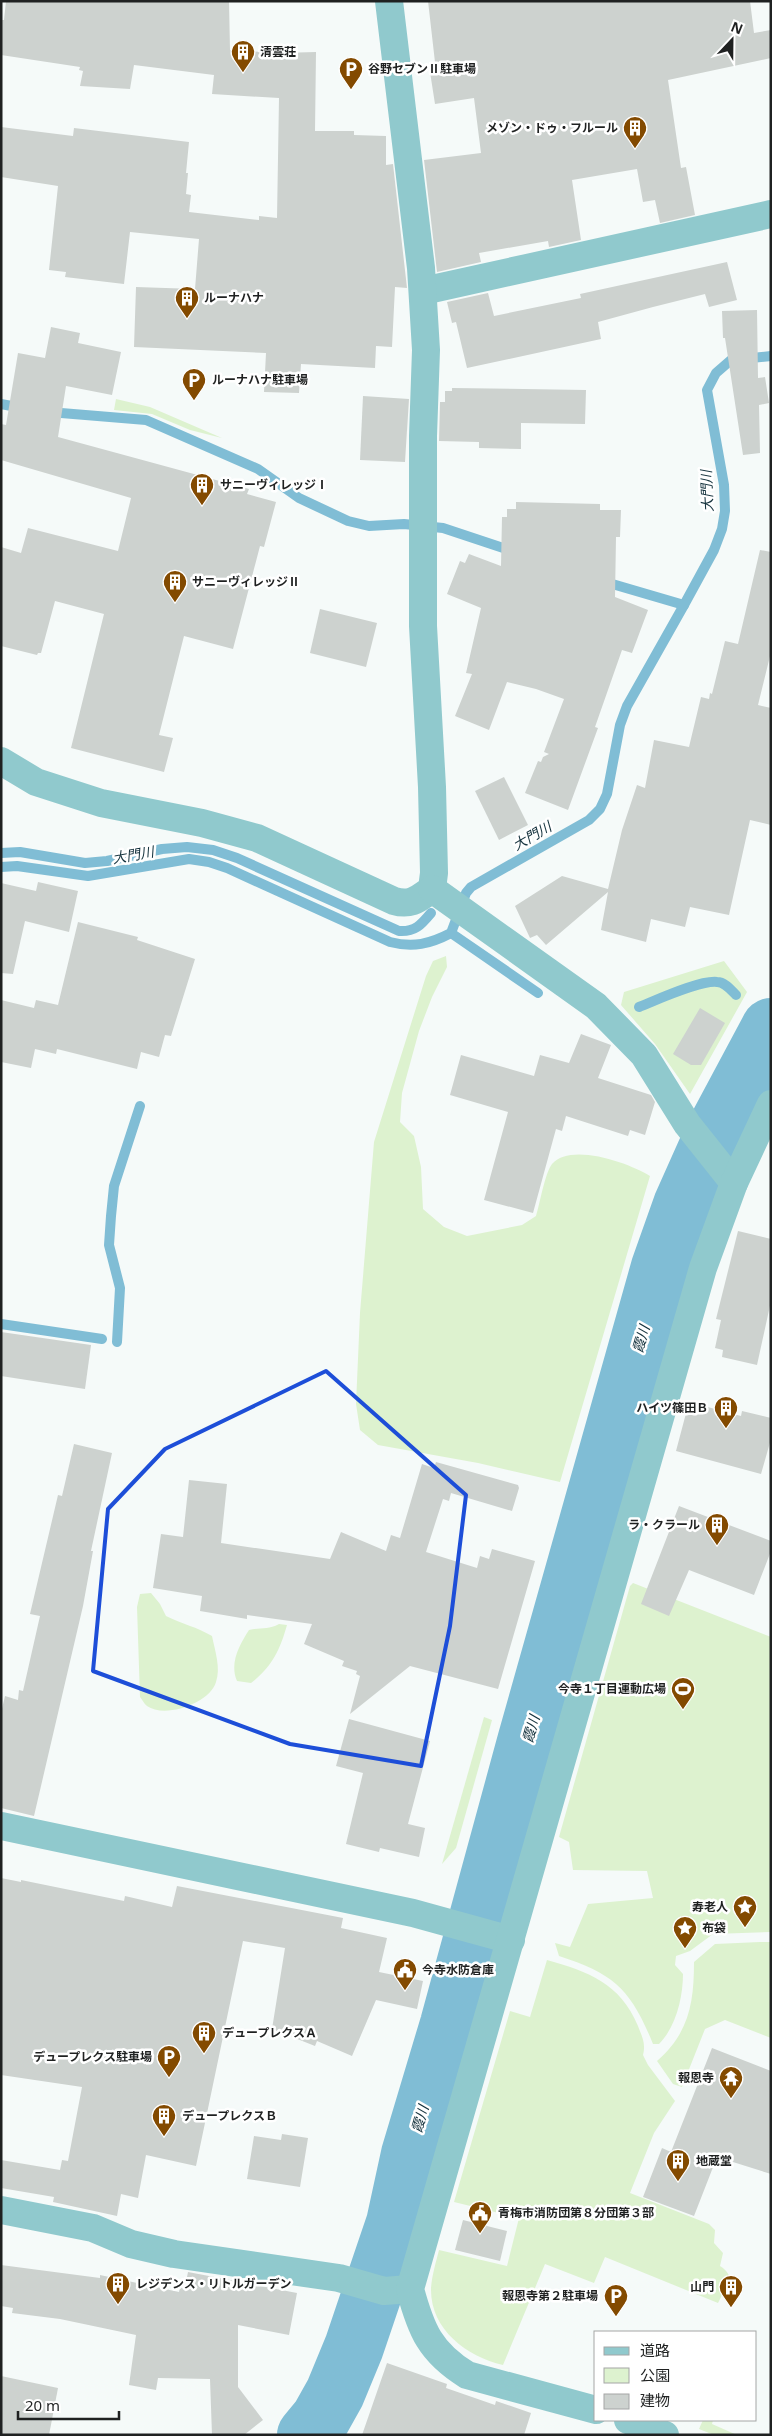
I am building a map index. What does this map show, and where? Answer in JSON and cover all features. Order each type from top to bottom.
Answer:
[{"type":"street","points":[[389,1],[423,291],[426,350],[422,524],[423,626],[438,894],[596,1006],[644,1055],[687,1124],[729,1177]]},
{"type":"street","points":[[423,291],[771,214]]},
{"type":"street","points":[[1,761],[36,782],[102,803],[202,823],[256,838],[394,902],[405,904],[438,894]]},
{"type":"street","points":[[594,2409],[467,2375],[448,2363],[431,2346],[403,2290],[503,1938],[729,1177],[771,1104]]},
{"type":"street","points":[[1,1826],[446,1921],[503,1938]]},
{"type":"street","points":[[1,2210],[85,2226],[131,2244],[174,2254],[344,2280],[384,2292],[403,2290]]},
{"type":"street","points":[[631,2421],[666,2435]]},
{"type":"highlighted area","points":[[326,1371],[466,1495],[450,1626],[421,1766],[290,1744],[93,1671],[108,1509],[165,1449]]},
{"type":"green space","points":[[116,399],[150,407],[222,438],[190,430],[152,414],[114,410]]},
{"type":"green space","points":[[446,956],[447,967],[432,997],[419,1031],[402,1093],[400,1122],[414,1136],[421,1167],[423,1209],[444,1227],[467,1236],[522,1225],[536,1216],[549,1168],[561,1158],[572,1155],[600,1157],[629,1166],[650,1176],[560,1482],[478,1463],[378,1445],[360,1430],[356,1404],[360,1313],[374,1142],[426,976],[433,961]]},
{"type":"green space","points":[[724,961],[747,992],[690,1094],[655,1044],[621,1005],[624,992]]},
{"type":"green space","name":"今寺１丁目運動広場","points":[[633,1583],[771,1637],[771,1932],[713,1934],[690,1951],[676,1956],[675,1965],[683,1974],[682,1992],[674,2020],[659,2044],[653,2044],[637,2010],[619,1986],[594,1970],[559,1956],[555,1943],[570,1947],[588,1904],[653,1898],[647,1871],[573,1870],[569,1842],[559,1837],[630,1586]]},
{"type":"green space","points":[[151,1593],[160,1604],[166,1616],[212,1636],[216,1653],[217,1677],[212,1690],[196,1702],[175,1710],[155,1710],[146,1705],[140,1697],[137,1607],[140,1594]]},
{"type":"green space","points":[[279,1624],[287,1625],[278,1650],[270,1664],[251,1683],[237,1681],[234,1667],[235,1661],[239,1648],[249,1630]]},
{"type":"green space","points":[[484,1717],[492,1720],[456,1848],[442,1864]]},
{"type":"green space","points":[[771,1942],[771,2038],[725,2020],[705,2029],[682,2087],[673,2084],[657,2061],[676,2039],[688,2016],[693,1991],[694,1962],[715,1944]]},
{"type":"green space","points":[[547,1960],[576,1969],[602,1981],[622,1999],[631,2011],[643,2040],[643,2055],[648,2065],[675,2101],[654,2133],[630,2193],[709,2224],[715,2230],[714,2243],[723,2253],[720,2266],[728,2274],[730,2285],[729,2293],[724,2291],[718,2303],[605,2257],[594,2283],[545,2264],[503,2365],[476,2355],[453,2338],[437,2316],[432,2303],[431,2288],[439,2250],[507,2266],[519,2218],[454,2202],[510,2011],[530,2017]]},
{"type":"green space","points":[[703,2421],[713,2421],[712,2424],[737,2435],[714,2435],[699,2429]]},
{"type":"building","points":[[6,1],[229,1],[230,50],[280,53],[316,52],[315,131],[354,131],[354,135],[386,136],[386,165],[393,164],[407,288],[395,287],[392,347],[376,346],[375,368],[301,364],[299,393],[264,392],[266,353],[134,347],[136,287],[195,289],[199,239],[130,232],[124,284],[65,277],[66,272],[49,270],[58,186],[1,177],[1,127],[73,136],[74,128],[189,142],[186,194],[191,195],[189,212],[259,220],[259,216],[277,218],[279,98],[212,94],[214,75],[134,65],[130,89],[80,86],[83,71],[79,70],[80,67],[1,55],[1,20],[4,20]]},
{"type":"building","points":[[428,1],[750,1],[754,33],[771,30],[771,58],[668,80],[681,168],[686,167],[695,215],[660,223],[655,200],[643,202],[637,169],[572,180],[581,240],[549,247],[548,241],[479,253],[481,262],[437,272],[424,160],[481,153],[474,98],[435,104],[430,72],[436,71]]},
{"type":"building","points":[[727,262],[737,300],[709,307],[705,294],[653,307],[598,322],[601,339],[467,368],[456,322],[452,323],[447,302],[488,293],[494,316],[581,298],[580,294]]},
{"type":"building","points":[[757,310],[758,378],[765,377],[769,403],[759,405],[760,453],[743,455],[725,338],[723,338],[722,311]]},
{"type":"building","points":[[51,327],[80,333],[78,343],[121,352],[112,395],[66,386],[58,437],[249,489],[247,494],[276,502],[264,547],[260,546],[233,649],[184,636],[159,735],[173,738],[164,772],[71,748],[104,614],[55,601],[41,653],[37,655],[1,646],[1,547],[21,553],[28,528],[118,551],[131,498],[1,460],[1,424],[6,425],[18,353],[45,358]]},
{"type":"building","points":[[452,388],[586,390],[585,424],[521,423],[521,449],[479,448],[479,442],[439,441],[440,402],[445,402],[445,391],[452,391]]},
{"type":"building","points":[[363,396],[409,399],[405,462],[360,460]]},
{"type":"building","points":[[516,502],[600,504],[600,510],[621,510],[620,537],[616,537],[615,597],[648,610],[632,653],[622,650],[595,727],[598,728],[568,810],[525,793],[538,761],[541,762],[543,757],[549,754],[544,752],[564,699],[536,689],[507,682],[489,730],[455,716],[472,674],[466,673],[481,608],[447,594],[460,561],[465,563],[469,554],[501,566],[502,517],[507,517],[507,509],[516,509]]},
{"type":"building","points":[[760,550],[771,552],[771,652],[758,705],[771,708],[771,825],[750,820],[729,915],[690,907],[685,927],[651,919],[646,942],[601,930],[608,892],[546,945],[537,935],[530,938],[515,906],[562,876],[608,889],[622,830],[637,785],[645,788],[654,740],[689,747],[701,697],[709,699],[710,693],[712,694],[725,641],[738,644]]},
{"type":"building","points":[[320,609],[377,623],[366,667],[310,653]]},
{"type":"building","points":[[504,777],[528,825],[499,840],[475,791]]},
{"type":"building","points":[[38,882],[78,891],[69,932],[25,921],[13,974],[1,973],[1,883],[36,891]]},
{"type":"building","points":[[78,922],[138,937],[137,940],[195,959],[171,1036],[165,1035],[159,1057],[141,1052],[137,1069],[57,1049],[56,1054],[35,1049],[31,1068],[1,1062],[1,1000],[34,1008],[36,1000],[58,1005]]},
{"type":"building","points":[[700,1008],[725,1023],[701,1065],[691,1065],[673,1054]]},
{"type":"building","points":[[581,1034],[611,1045],[598,1078],[651,1095],[655,1102],[645,1135],[630,1130],[628,1136],[566,1116],[562,1131],[556,1129],[533,1213],[484,1200],[508,1112],[450,1095],[461,1055],[534,1076],[540,1055],[569,1063]]},
{"type":"building","points":[[738,1231],[771,1239],[771,1301],[757,1365],[722,1357],[723,1350],[715,1348],[721,1320],[716,1319]]},
{"type":"building","points":[[1,1332],[91,1345],[85,1389],[1,1376]]},
{"type":"building","name":"ハイツ篠田Ｂ","points":[[689,1402],[741,1416],[742,1411],[771,1418],[771,1439],[761,1474],[676,1451]]},
{"type":"building","points":[[74,1444],[112,1453],[91,1551],[93,1551],[83,1606],[34,1816],[1,1808],[1,1713],[5,1696],[18,1700],[19,1690],[23,1691],[40,1616],[30,1614],[58,1495],[62,1496]]},
{"type":"building","points":[[436,1462],[518,1485],[519,1488],[512,1511],[451,1493],[449,1501],[443,1499],[426,1552],[477,1568],[480,1556],[489,1559],[492,1549],[535,1561],[498,1689],[410,1666],[350,1714],[360,1676],[356,1674],[357,1671],[342,1666],[344,1661],[304,1644],[312,1624],[247,1615],[247,1619],[200,1611],[202,1596],[153,1588],[161,1534],[183,1537],[189,1480],[227,1484],[221,1543],[330,1559],[341,1532],[386,1551],[391,1535],[400,1538],[422,1464],[434,1468]]},
{"type":"building","name":"ラ・クラール","points":[[679,1506],[771,1541],[771,1551],[754,1595],[689,1570],[669,1616],[641,1604]]},
{"type":"building","points":[[349,1719],[430,1741],[408,1824],[425,1828],[419,1857],[380,1848],[379,1852],[346,1844],[363,1773],[336,1766]]},
{"type":"building","points":[[1,1878],[21,1882],[21,1880],[124,1901],[125,1896],[172,1907],[177,1886],[343,1918],[341,1928],[387,1938],[379,1972],[423,1981],[417,2009],[376,2000],[352,2056],[317,2041],[315,2046],[272,2029],[285,1948],[243,1941],[196,2166],[146,2155],[138,2198],[121,2194],[117,2216],[53,2202],[54,2197],[1,2188],[1,2160],[60,2170],[62,2160],[68,2161],[82,2087],[1,2075]]},
{"type":"building","name":"報恩寺","points":[[712,2048],[771,2071],[771,2174],[717,2157],[694,2216],[643,2197],[662,2148],[671,2152]]},
{"type":"building","points":[[282,2134],[308,2138],[300,2187],[247,2179],[254,2136],[281,2140]]},
{"type":"building","points":[[463,2220],[507,2231],[500,2261],[455,2250]]},
{"type":"building","points":[[1,2265],[100,2278],[100,2275],[179,2292],[180,2286],[185,2287],[188,2272],[297,2293],[289,2335],[238,2325],[238,2387],[263,2420],[244,2435],[212,2435],[210,2379],[158,2378],[156,2390],[129,2385],[136,2335],[60,2319],[12,2313],[13,2308],[1,2306]]},
{"type":"building","points":[[387,2363],[447,2384],[446,2388],[495,2405],[496,2401],[531,2413],[524,2435],[362,2435]]},
{"type":"building","points":[[1,2376],[58,2388],[49,2435],[1,2435]]},
{"type":"waterway","name":"大門川","points":[[1,867],[17,866],[88,876],[189,859],[209,862],[227,868],[390,942],[406,945],[421,944],[451,933],[466,893],[471,887],[589,820],[600,809],[607,794],[620,725],[627,706],[714,550],[722,529],[725,511],[724,485],[707,390],[716,373],[731,360],[771,356]]},
{"type":"waterway","points":[[1,404],[22,408]]},
{"type":"waterway","points":[[49,412],[146,420],[258,469],[299,498],[348,521],[369,526],[404,524],[443,528],[512,551]]},
{"type":"waterway","points":[[602,581],[684,605]]},
{"type":"waterway","points":[[1,853],[20,852],[85,863],[107,861],[162,849],[187,847],[213,850],[237,858],[399,931],[414,929],[431,913]]},
{"type":"waterway","points":[[451,933],[538,993]]},
{"type":"waterway","points":[[639,1007],[678,991],[710,982],[723,983],[736,995]]},
{"type":"waterway","points":[[752,1016],[767,1035]]},
{"type":"waterway","name":"霞川","points":[[307,2435],[321,2418],[335,2393],[354,2347],[396,2223],[411,2154],[450,2024],[527,1742],[661,1267],[683,1205],[716,1131],[771,1028]]},
{"type":"waterway","points":[[117,1342],[120,1288],[109,1245],[111,1216],[114,1186],[140,1106]]},
{"type":"waterway","points":[[1,1324],[102,1339]]},
{"type":"place","name":"清雲荘","points":[[243,73]]},
{"type":"place","name":"谷野セブンⅡ駐車場","points":[[351,90]]},
{"type":"place","name":"メゾン・ドゥ・フルール","points":[[635,149]]},
{"type":"place","name":"ルーナハナ","points":[[187,319]]},
{"type":"place","name":"ルーナハナ駐車場","points":[[194,401]]},
{"type":"place","name":"サニーヴィレッジⅠ","points":[[202,506]]},
{"type":"place","name":"サニーヴィレッジⅡ","points":[[175,603]]},
{"type":"place","name":"ハイツ篠田Ｂ","points":[[726,1429]]},
{"type":"place","name":"ラ・クラール","points":[[717,1546]]},
{"type":"place","name":"今寺１丁目運動広場","points":[[683,1710]]},
{"type":"place","name":"寿老人","points":[[745,1928]]},
{"type":"place","name":"布袋","points":[[685,1949]]},
{"type":"place","name":"今寺水防倉庫","points":[[405,1991]]},
{"type":"place","name":"デュープレクスＡ","points":[[204,2054]]},
{"type":"place","name":"デュープレクス駐車場","points":[[169,2078]]},
{"type":"place","name":"報恩寺","points":[[731,2099]]},
{"type":"place","name":"デュープレクスＢ","points":[[164,2137]]},
{"type":"place","name":"地蔵堂","points":[[678,2182]]},
{"type":"place","name":"青梅市消防団第８分団第３部","points":[[480,2234]]},
{"type":"place","name":"レジデンス・リトルガーデン","points":[[118,2305]]},
{"type":"place","name":"山門","points":[[731,2308]]},
{"type":"place","name":"報恩寺第２駐車場","points":[[616,2317]]}]
